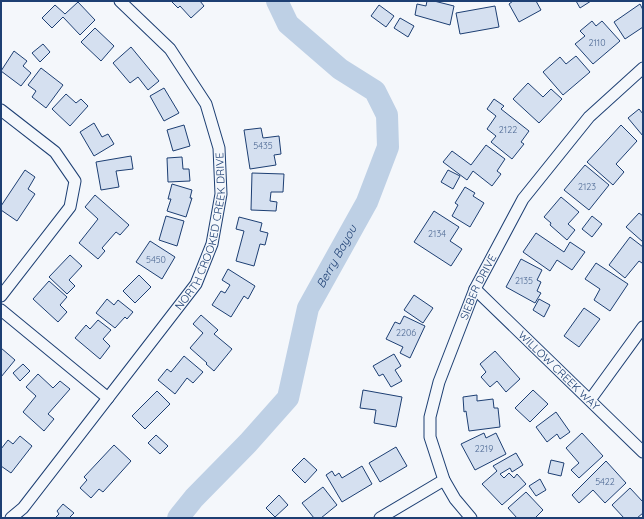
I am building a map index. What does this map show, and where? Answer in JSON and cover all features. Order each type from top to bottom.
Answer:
[{"type":"street","name":"NORTH CROOKED CREEK DRIVE","points":[[11,518],[23,508],[196,284],[212,244],[221,194],[219,148],[206,104],[170,49],[120,1]]},
{"type":"street","name":"SIEBER DRIVE","points":[[471,518],[455,499],[444,480],[430,437],[430,417],[439,382],[475,289],[524,199],[589,117],[643,68]]},
{"type":"street","points":[[1,110],[55,152],[75,181],[70,207],[1,296]]},
{"type":"street","name":"WILLOW CREEK WAY","points":[[475,289],[643,452]]},
{"type":"street","points":[[1,310],[108,398]]},
{"type":"street","points":[[590,400],[643,326]]},
{"type":"street","points":[[380,518],[444,480]]},
{"type":"building","points":[[171,1],[200,1],[204,6],[191,18],[180,6],[178,8]]},
{"type":"building","points":[[427,1],[434,1],[454,6],[450,25],[415,15],[417,4],[426,6]]},
{"type":"building","points":[[513,1],[536,1],[541,10],[519,22],[509,4]]},
{"type":"building","points":[[576,1],[591,1],[580,8]]},
{"type":"building","points":[[78,2],[95,20],[80,35],[63,17],[52,28],[42,18],[55,5],[65,14]]},
{"type":"building","points":[[640,4],[643,10],[643,27],[625,39],[614,22]]},
{"type":"building","points":[[379,5],[394,16],[386,27],[371,16]]},
{"type":"building","points":[[495,6],[499,27],[460,34],[456,13]]},
{"type":"building","points":[[400,18],[414,26],[408,37],[394,28]]},
{"type":"building","points":[[592,21],[596,26],[602,21],[620,41],[593,64],[575,44],[585,36],[580,31]]},
{"type":"building","points":[[95,28],[114,46],[101,61],[81,42]]},
{"type":"building","points":[[43,44],[50,52],[40,62],[32,53]]},
{"type":"building","points":[[131,47],[159,81],[148,90],[138,77],[130,83],[113,63]]},
{"type":"building","points":[[14,51],[27,61],[23,66],[31,73],[21,86],[1,71]]},
{"type":"building","points":[[576,56],[590,72],[563,95],[543,72],[560,57],[566,64]]},
{"type":"building","points":[[41,68],[63,85],[46,108],[32,97],[36,91],[28,85]]},
{"type":"building","points":[[528,83],[543,97],[551,89],[562,99],[539,123],[513,99]]},
{"type":"building","points":[[164,88],[179,113],[164,121],[150,96]]},
{"type":"building","points":[[66,94],[76,103],[81,99],[88,106],[70,126],[52,109]]},
{"type":"building","points":[[494,99],[504,106],[501,109],[529,131],[521,142],[524,144],[512,159],[491,142],[496,136],[487,129],[496,116],[487,109]]},
{"type":"building","points":[[639,109],[643,114],[643,136],[628,118]]},
{"type":"building","points":[[94,123],[102,137],[108,134],[114,144],[94,156],[80,132]]},
{"type":"building","points":[[184,125],[190,146],[173,151],[167,130]]},
{"type":"building","points":[[621,125],[637,141],[616,164],[624,172],[613,185],[587,162]]},
{"type":"building","points":[[261,128],[263,138],[279,136],[281,154],[274,155],[276,165],[250,169],[244,130]]},
{"type":"building","points":[[486,145],[505,159],[497,171],[501,174],[492,186],[473,171],[467,180],[443,162],[452,151],[471,165]]},
{"type":"building","points":[[131,156],[133,169],[116,171],[119,187],[101,190],[96,162]]},
{"type":"building","points":[[182,157],[183,169],[189,169],[190,181],[168,182],[167,158]]},
{"type":"building","points":[[585,165],[609,185],[589,210],[564,190]]},
{"type":"building","points":[[25,170],[35,177],[28,189],[35,194],[17,221],[1,210],[1,206]]},
{"type":"building","points":[[448,170],[460,176],[453,189],[441,182]]},
{"type":"building","points":[[252,173],[284,174],[283,192],[271,192],[270,201],[277,202],[276,211],[251,210]]},
{"type":"building","points":[[172,184],[192,190],[190,198],[192,198],[186,217],[167,211],[171,199],[168,199]]},
{"type":"building","points":[[465,187],[475,193],[473,196],[484,203],[470,227],[452,216],[458,205],[455,203]]},
{"type":"building","points":[[95,195],[129,225],[120,235],[116,232],[102,248],[105,251],[98,259],[79,243],[98,219],[85,207]]},
{"type":"building","points":[[561,197],[579,212],[568,224],[575,230],[567,240],[550,225],[551,223],[544,217]]},
{"type":"building","points":[[434,211],[459,227],[450,241],[462,249],[451,266],[414,242]]},
{"type":"building","points":[[639,213],[643,216],[643,242],[626,227]]},
{"type":"building","points":[[166,216],[184,221],[177,246],[159,240]]},
{"type":"building","points":[[592,216],[602,224],[592,237],[582,229]]},
{"type":"building","points":[[239,217],[262,223],[260,231],[268,233],[265,245],[260,244],[254,266],[236,261],[244,231],[236,229]]},
{"type":"building","points":[[536,233],[564,252],[570,242],[585,252],[572,270],[557,260],[550,271],[523,252]]},
{"type":"building","points":[[630,237],[643,247],[643,262],[642,263],[639,261],[625,278],[609,265]]},
{"type":"building","points":[[150,241],[175,257],[162,279],[136,262]]},
{"type":"building","points":[[70,255],[82,266],[69,280],[75,286],[67,294],[49,277]]},
{"type":"building","points":[[521,259],[542,270],[537,280],[541,282],[537,291],[541,293],[535,303],[506,287]]},
{"type":"building","points":[[596,263],[628,284],[610,311],[594,300],[600,289],[585,279]]},
{"type":"building","points":[[228,269],[255,286],[248,299],[244,296],[231,317],[212,305],[221,291],[225,293],[230,285],[222,280]]},
{"type":"building","points":[[139,275],[151,287],[135,303],[123,291]]},
{"type":"building","points":[[49,281],[67,297],[60,305],[67,312],[58,322],[33,299]]},
{"type":"building","points":[[414,295],[433,308],[423,323],[404,310]]},
{"type":"building","points":[[107,299],[114,305],[118,300],[133,312],[127,319],[125,317],[115,328],[96,313]]},
{"type":"building","points":[[539,299],[550,305],[544,317],[533,310]]},
{"type":"building","points":[[584,308],[600,319],[579,347],[564,336]]},
{"type":"building","points":[[201,315],[218,330],[214,334],[232,349],[214,371],[190,348],[203,333],[193,324]]},
{"type":"building","points":[[404,316],[425,326],[410,358],[400,353],[403,347],[386,339],[395,322],[400,324]]},
{"type":"building","points":[[98,320],[111,330],[103,339],[110,346],[100,359],[75,338],[86,325],[90,329]]},
{"type":"building","points":[[1,348],[15,360],[1,377]]},
{"type":"building","points":[[495,351],[520,379],[506,392],[497,381],[490,387],[481,377],[486,372],[480,364]]},
{"type":"building","points":[[394,354],[401,366],[395,370],[402,381],[391,387],[383,374],[379,376],[373,366]]},
{"type":"building","points":[[184,356],[203,372],[193,383],[187,378],[175,394],[158,380],[167,369],[171,372]]},
{"type":"building","points":[[23,364],[30,371],[20,381],[13,373]]},
{"type":"building","points":[[38,374],[53,388],[60,381],[70,389],[48,414],[54,419],[44,431],[23,412],[36,396],[26,387]]},
{"type":"building","points":[[363,390],[402,397],[396,427],[374,423],[376,410],[360,408]]},
{"type":"building","points":[[533,390],[548,404],[530,422],[515,408]]},
{"type":"building","points":[[157,391],[170,404],[145,429],[132,416]]},
{"type":"building","points":[[477,395],[477,401],[493,399],[494,408],[498,408],[500,427],[469,431],[466,411],[464,412],[463,397]]},
{"type":"building","points":[[556,412],[570,432],[560,439],[557,434],[547,442],[536,427]]},
{"type":"building","points":[[484,433],[486,438],[496,433],[506,454],[475,470],[461,444]]},
{"type":"building","points":[[582,433],[603,456],[579,478],[571,470],[579,463],[566,448]]},
{"type":"building","points":[[156,435],[168,446],[160,454],[148,443]]},
{"type":"building","points":[[20,436],[32,446],[11,473],[1,466],[1,449],[8,440],[13,444]]},
{"type":"building","points":[[114,445],[131,461],[103,492],[99,489],[91,498],[80,488],[87,480],[84,477]]},
{"type":"building","points":[[396,447],[407,466],[380,482],[369,463]]},
{"type":"building","points":[[516,453],[523,465],[512,472],[510,468],[500,474],[504,478],[509,473],[514,478],[517,474],[526,484],[502,505],[482,484],[497,471],[493,466]]},
{"type":"building","points":[[304,458],[317,470],[305,483],[292,470]]},
{"type":"building","points":[[551,460],[564,463],[561,476],[548,473]]},
{"type":"building","points":[[606,461],[626,483],[605,503],[593,490],[579,503],[572,495]]},
{"type":"building","points":[[362,466],[372,484],[342,502],[326,475],[332,471],[335,476],[339,473],[342,478]]},
{"type":"building","points":[[540,479],[546,490],[536,496],[529,486]]},
{"type":"building","points":[[323,487],[337,505],[321,518],[314,518],[302,503]]},
{"type":"building","points":[[630,488],[643,502],[643,513],[637,518],[624,518],[612,505]]},
{"type":"building","points":[[526,492],[543,510],[535,518],[517,518],[508,508]]},
{"type":"building","points":[[279,495],[288,505],[275,517],[266,508]]},
{"type":"building","points":[[63,504],[74,513],[69,518],[55,518],[59,514],[57,511]]},
{"type":"waterway","name":"Berry Bayou","points":[[178,518],[194,498],[248,443],[288,398],[308,308],[367,202],[388,147],[387,115],[375,91],[340,69],[288,24],[277,1]]}]
